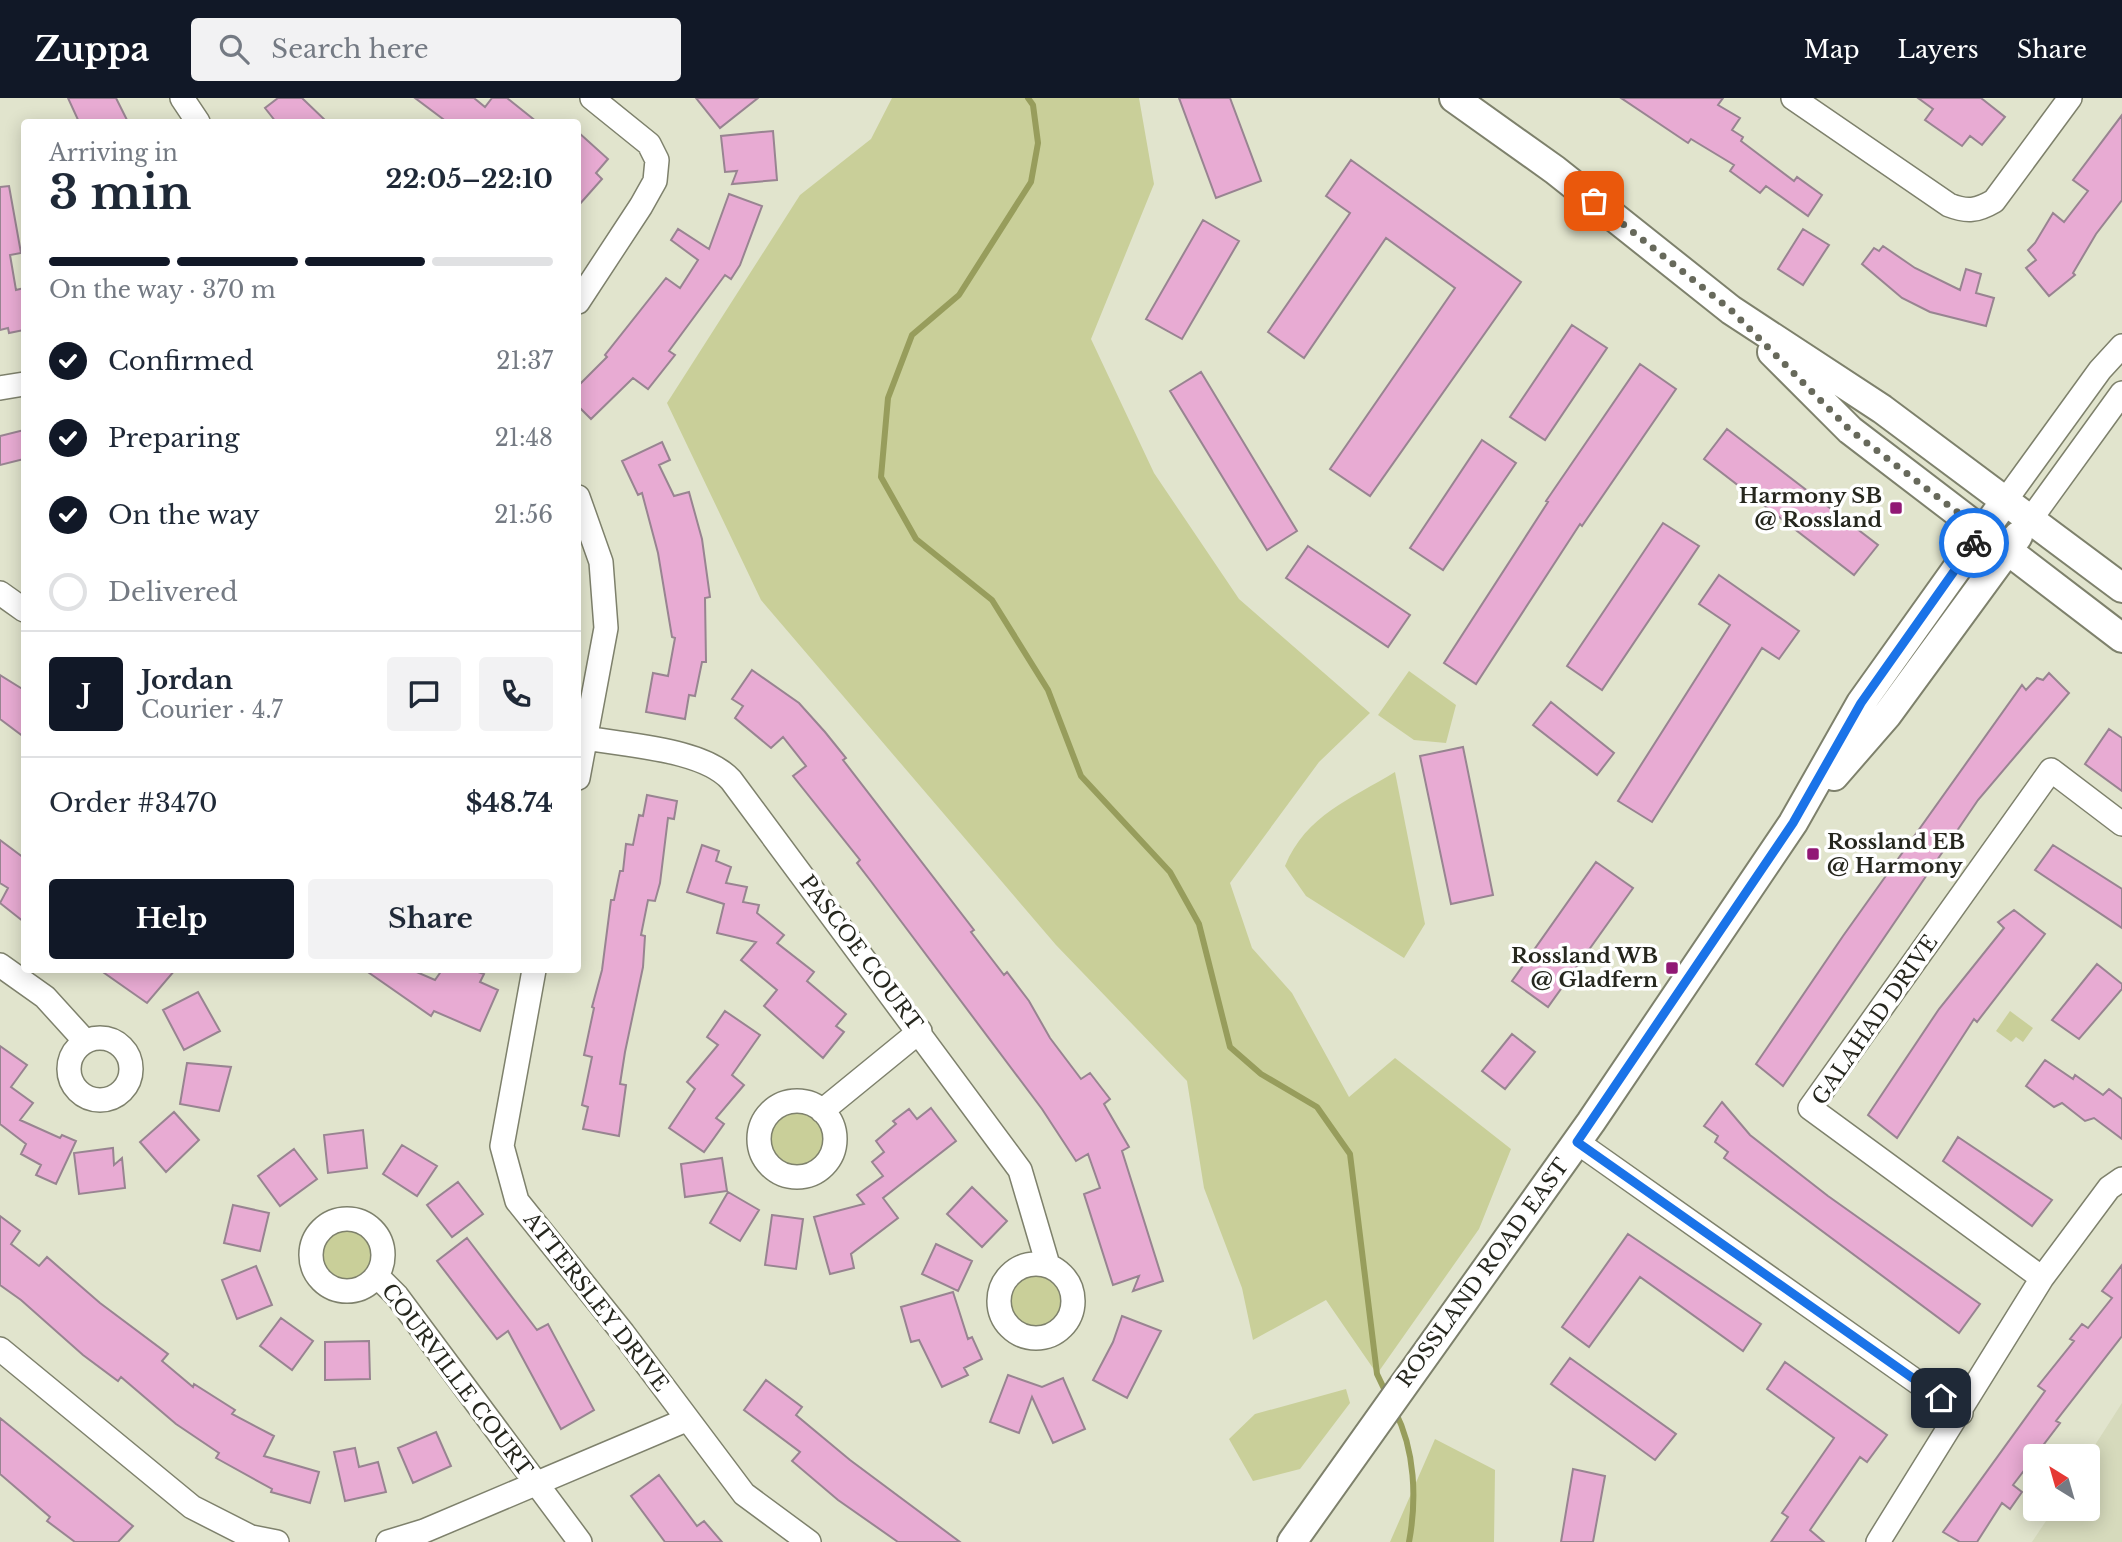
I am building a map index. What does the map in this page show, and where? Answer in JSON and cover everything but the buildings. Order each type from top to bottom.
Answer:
[{"type":"main road","points":[[1454,98],[1555,170],[1731,310],[1882,409],[2122,588]]},
{"type":"main road","points":[[1731,310],[1850,430],[2122,638]]},
{"type":"main road","name":"ROSSLAND ROAD EAST","points":[[1292,1542],[1577,1142],[1793,823],[1861,703],[2005,501]]},
{"type":"main road","points":[[1793,823],[1886,715],[2030,520]]},
{"type":"street","points":[[182,98],[196,119]]},
{"type":"street","points":[[581,297],[655,181],[657,160],[649,144],[592,98]]},
{"type":"street","points":[[1793,98],[1949,205],[1965,211],[1980,209],[1994,201],[2070,98]]},
{"type":"street","name":"ROSSLAND ROAD EAST","points":[[2005,501],[2100,370],[2122,346]]},
{"type":"street","points":[[0,388],[21,384]]},
{"type":"street","points":[[2030,520],[2122,393]]},
{"type":"street","points":[[581,505],[601,562],[606,628],[581,765]]},
{"type":"street","points":[[0,593],[21,608]]},
{"type":"street","name":"PASCOE COURT","points":[[587,738],[703,760],[722,771],[920,1031],[1020,1170],[1048,1265]]},
{"type":"street","name":"GALAHAD DRIVE","points":[[2042,1278],[1810,1108],[2051,770],[2122,824]]},
{"type":"street","points":[[0,965],[45,997],[85,1041]]},
{"type":"street","name":"ATTERSLEY DRIVE","points":[[533,973],[502,1146],[517,1201],[623,1332],[686,1420],[744,1494],[809,1542]]},
{"type":"street","points":[[822,1111],[920,1031]]},
{"type":"street","points":[[1577,1142],[1961,1413]]},
{"type":"street","points":[[1878,1542],[1900,1503],[1961,1413],[2042,1278],[2109,1188],[2122,1179]]},
{"type":"street","name":"COURVILLE COURT","points":[[377,1276],[397,1296],[580,1542]]},
{"type":"street","points":[[0,1349],[191,1507],[251,1537],[277,1542]]},
{"type":"street","points":[[388,1542],[424,1531],[686,1420]]},
{"type":"shaded area","points":[[2122,1403],[2122,1542],[2032,1542],[2046,1521],[2100,1521],[2100,1444],[2096,1444]]},
{"type":"green space","points":[[892,98],[1139,98],[1154,184],[1091,339],[1154,473],[1239,599],[1370,713],[1319,762],[1230,883],[1252,948],[1292,993],[1349,1097],[1395,1058],[1511,1149],[1479,1229],[1377,1374],[1326,1300],[1253,1340],[1242,1288],[1204,1188],[1187,1081],[1056,945],[761,600],[667,403],[800,195],[871,139]]},
{"type":"green space","points":[[1409,671],[1456,705],[1446,743],[1414,740],[1378,715]]},
{"type":"green space","points":[[1395,772],[1425,924],[1404,958],[1306,896],[1285,866],[1294,848],[1317,821],[1346,800]]},
{"type":"green space","points":[[2010,1011],[2033,1028],[2023,1042],[2016,1037],[2011,1042],[1996,1031]]},
{"type":"green space","points":[[798,1112],[817,1120],[825,1139],[817,1158],[798,1166],[779,1158],[771,1139],[779,1120]]},
{"type":"green space","points":[[347,1228],[366,1236],[374,1255],[366,1274],[347,1282],[328,1274],[320,1255],[328,1236]]},
{"type":"green space","points":[[1037,1275],[1056,1283],[1064,1302],[1056,1321],[1037,1329],[1018,1321],[1010,1302],[1018,1283]]},
{"type":"green space","points":[[1346,1389],[1350,1403],[1300,1469],[1253,1481],[1229,1439],[1255,1414]]},
{"type":"green space","points":[[1435,1439],[1495,1470],[1494,1542],[1390,1542]]},
{"type":"waterway","points":[[1028,98],[1033,105],[1038,143],[1031,182],[959,295],[912,335],[888,398],[881,477],[916,539],[992,600],[1048,690],[1081,776],[1170,872],[1199,924],[1230,1047],[1261,1074],[1317,1107],[1350,1154],[1377,1374],[1387,1395]]},
{"type":"waterway","points":[[1395,1411],[1407,1442],[1412,1475],[1413,1509],[1409,1542]]},
{"type":"way so far","points":[[1594,201],[1731,310],[1850,430],[1982,531],[1974,543]]},
{"type":"place","name":"Harmony SB @ Rossland","points":[[1896,508]]},
{"type":"place","name":"Rossland EB @ Harmony","points":[[1813,854]]},
{"type":"place","name":"Rossland WB @ Gladfern","points":[[1672,968]]},
{"type":"route","points":[[1941,1398],[1577,1142],[1793,823],[1861,703],[1974,543]]}]
